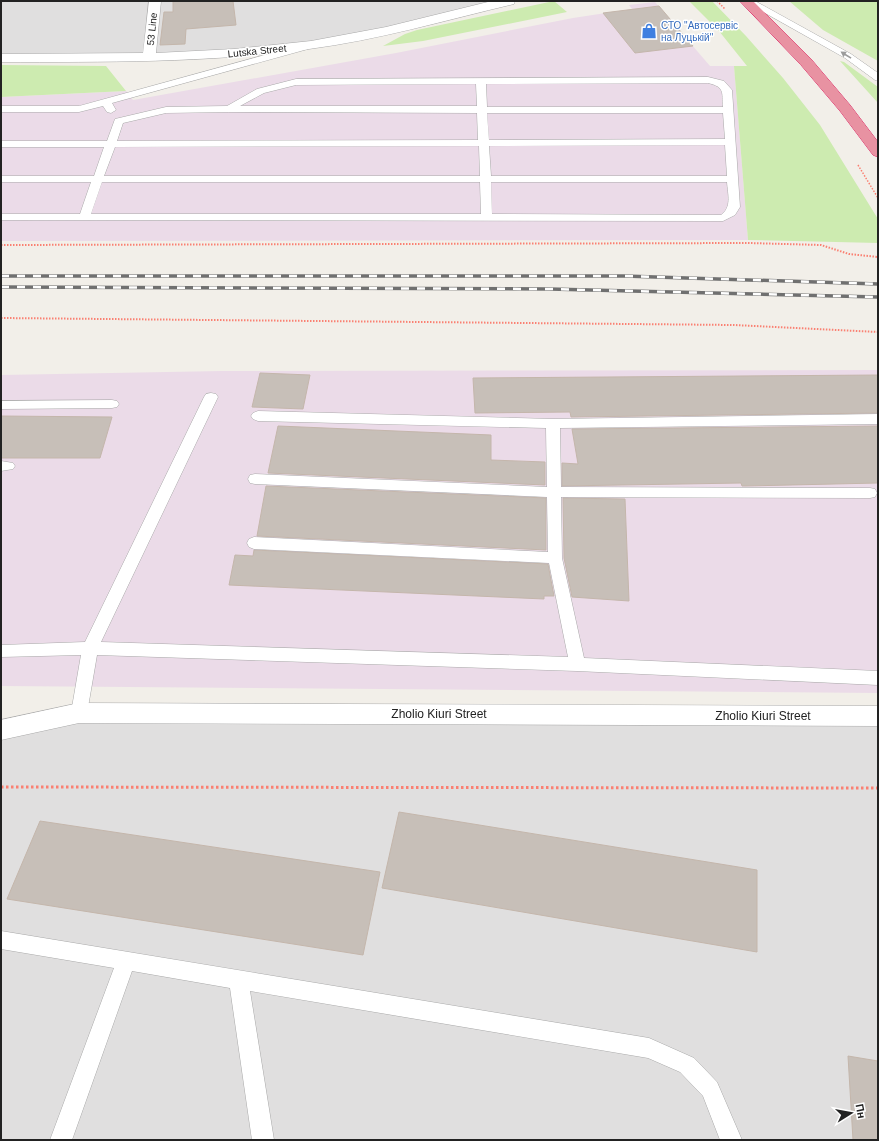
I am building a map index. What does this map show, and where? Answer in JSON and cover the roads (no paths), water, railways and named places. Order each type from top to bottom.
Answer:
[{"type":"highway","points":[[747,1],[806,62],[845,108],[878,152]]},
{"type":"street","name":"53 Line","points":[[149,58],[155,1]]},
{"type":"street","name":"Lutska Street","points":[[1,58],[149,58],[226,54],[312,45],[360,36],[509,1]]},
{"type":"street","name":"Zholio Kiuri Street","points":[[2,731],[79,713],[878,716]]},
{"type":"lane","points":[[747,1],[848,56],[878,78]]},
{"type":"lane","points":[[1,109],[79,108],[106,102],[312,45]]},
{"type":"lane","points":[[1,217],[723,218],[731,213],[734,207],[727,90],[721,83],[708,80],[296,82],[270,87],[250,95],[229,109]]},
{"type":"lane","points":[[481,81],[487,217]]},
{"type":"lane","points":[[106,102],[119,121]]},
{"type":"lane","points":[[119,121],[143,114],[166,110],[728,110]]},
{"type":"lane","points":[[84,217],[119,121]]},
{"type":"lane","points":[[1,144],[730,142]]},
{"type":"lane","points":[[1,179],[733,179]]},
{"type":"lane","points":[[79,713],[90,648],[211,397]]},
{"type":"lane","points":[[1,405],[112,404]]},
{"type":"lane","points":[[258,416],[553,424],[878,419]]},
{"type":"lane","points":[[553,424],[555,558],[577,664]]},
{"type":"lane","points":[[255,479],[554,492],[870,493]]},
{"type":"lane","points":[[254,543],[555,558]]},
{"type":"lane","points":[[1,651],[90,648],[577,664],[878,678]]},
{"type":"lane","points":[[1,940],[649,1048],[687,1065],[710,1089],[731,1140]]},
{"type":"lane","points":[[60,1140],[126,961]]},
{"type":"lane","points":[[238,979],[263,1140]]},
{"type":"railway","points":[[1,276],[624,276],[878,284]]},
{"type":"railway","points":[[1,287],[549,289],[878,297]]},
{"type":"place","name":"СТО \"Автосервіс на Луцькій\"","points":[[649,31]]}]
